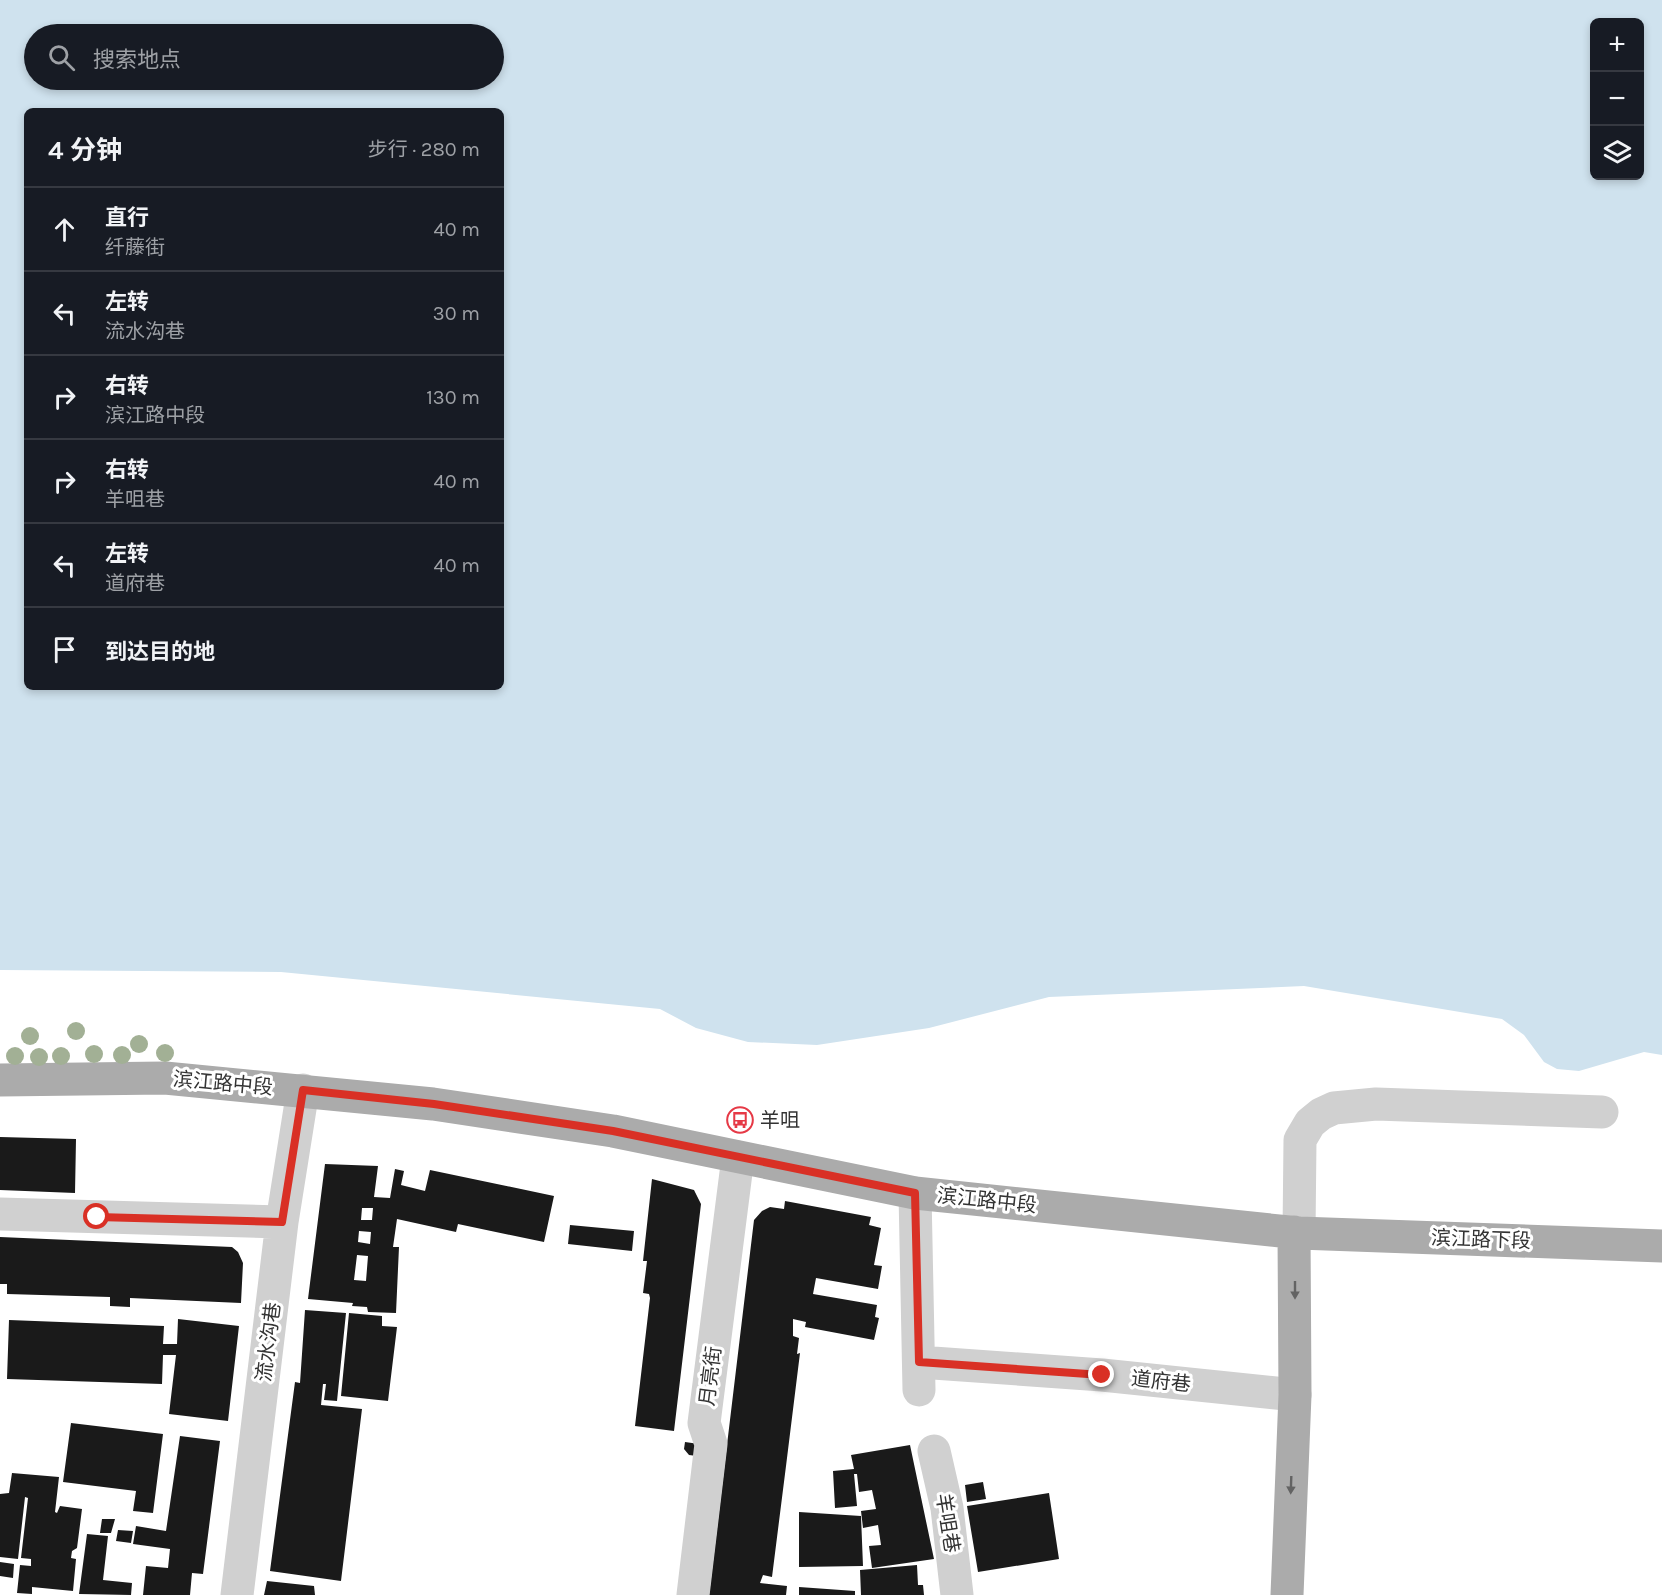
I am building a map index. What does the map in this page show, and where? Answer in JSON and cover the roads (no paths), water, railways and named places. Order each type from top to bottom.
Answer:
[{"type":"main road","name":"滨江路中段","points":[[0,1080],[165,1078],[434,1104],[602,1130],[915,1193],[1303,1233]]},
{"type":"main road","name":"滨江路下段","points":[[1303,1233],[1662,1246]]},
{"type":"main road","points":[[1287,1595],[1303,1233]]},
{"type":"main road","points":[[1303,1233],[1316,1395],[1308,1595]]},
{"type":"street","name":"流水沟巷","points":[[237,1595],[282,1222],[303,1090]]},
{"type":"street","points":[[1303,1233],[1300,1140],[1310,1123],[1321,1114],[1334,1108],[1376,1104],[1602,1112]]},
{"type":"street","name":"月亮街","points":[[693,1595],[711,1444],[704,1423],[738,1157]]},
{"type":"street","name":"道府巷","points":[[915,1193],[919,1376],[1102,1375],[1295,1395]]},
{"type":"street","points":[[0,1214],[282,1222]]},
{"type":"street","name":"羊咀巷","points":[[934,1451],[946,1508],[957,1595]]},
{"type":"water","points":[[0,0],[1662,0],[1662,1055],[1644,1052],[1579,1071],[1557,1069],[1544,1062],[1524,1035],[1502,1019],[1304,986],[1049,997],[929,1028],[817,1045],[748,1042],[696,1028],[660,1009],[281,972],[0,970]]},
{"type":"place","name":"羊咀","points":[[740,1120]]}]
